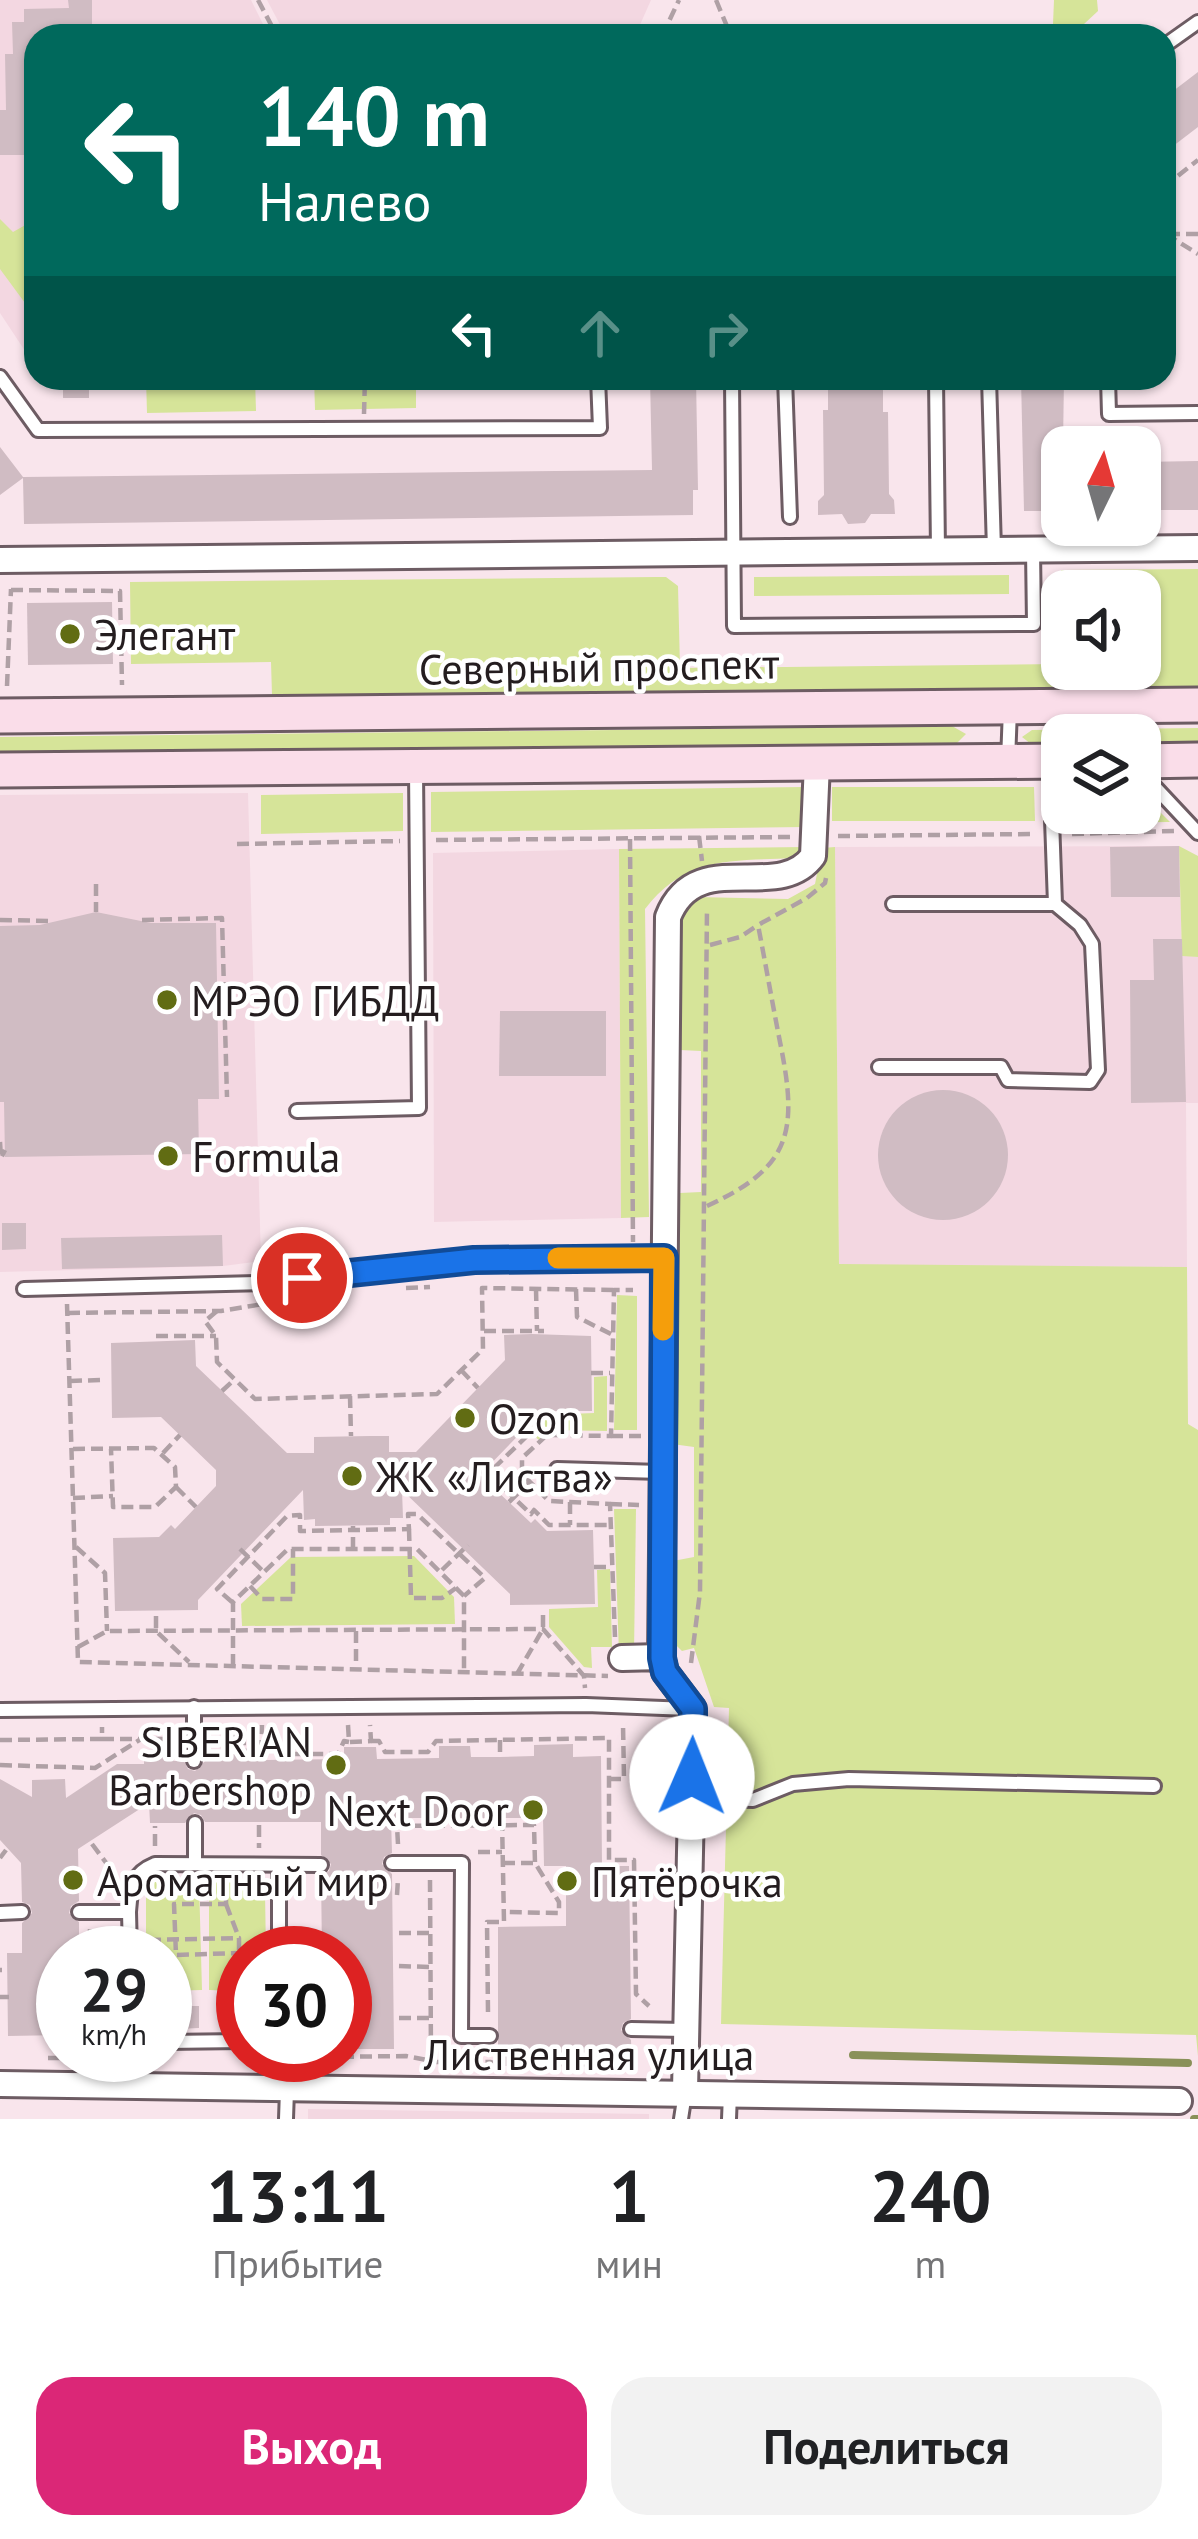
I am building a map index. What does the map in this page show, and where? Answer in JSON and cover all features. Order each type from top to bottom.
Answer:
[{"type":"main road","name":"Северный проспект","points":[[3,707],[1198,705]]},
{"type":"main road","points":[[1161,760],[1198,760]]},
{"type":"main road","points":[[0,770],[1041,761]]},
{"type":"street","points":[[0,560],[1198,548]]},
{"type":"street","points":[[686,2091],[693,1709],[663,1665],[668,917],[688,887],[705,880],[789,874],[805,867],[822,837],[817,763]]},
{"type":"street","points":[[618,1664],[663,1665]]},
{"type":"street","name":"Лиственная улица","points":[[0,2084],[686,2091],[1179,2109]]},
{"type":"lane","points":[[0,376],[38,430],[599,428],[598,390]]},
{"type":"lane","points":[[732,390],[734,626],[1034,623],[1033,550]]},
{"type":"lane","points":[[785,390],[790,517]]},
{"type":"lane","points":[[936,390],[938,550]]},
{"type":"lane","points":[[989,390],[994,550]]},
{"type":"lane","points":[[1108,390],[1109,414],[1198,413]]},
{"type":"lane","points":[[1008,762],[1010,707]]},
{"type":"lane","points":[[297,1111],[419,1108],[416,767]]},
{"type":"lane","points":[[1161,794],[1196,832]]},
{"type":"lane","points":[[1053,834],[1055,904]]},
{"type":"lane","points":[[878,1067],[1001,1067],[1008,1080],[1090,1082],[1099,1070],[1092,944],[1080,925],[1055,904],[893,904]]},
{"type":"lane","points":[[24,1289],[261,1283],[474,1260],[664,1258]]},
{"type":"lane","points":[[557,1469],[661,1472]]},
{"type":"lane","points":[[0,1710],[586,1705],[693,1709]]},
{"type":"lane","points":[[194,1707],[199,1758]]},
{"type":"lane","points":[[692,1798],[754,1800],[793,1784],[848,1779],[1154,1786]]},
{"type":"lane","points":[[195,1822],[195,1864]]},
{"type":"lane","points":[[395,1863],[461,1863],[461,2036],[490,2036]]},
{"type":"lane","points":[[129,1926],[131,1886],[138,1871],[155,1864],[321,1865]]},
{"type":"lane","points":[[279,1866],[279,1926]]},
{"type":"lane","points":[[0,1912],[22,1912]]},
{"type":"lane","points":[[79,1912],[129,1912]]},
{"type":"lane","points":[[631,2030],[687,2030]]},
{"type":"lane","points":[[286,2090],[286,2119]]},
{"type":"lane","points":[[681,2119],[686,2091]]},
{"type":"lane","points":[[729,2119],[730,2093]]},
{"type":"path","points":[[364,427],[365,390]]},
{"type":"path","points":[[3,707],[11,587],[120,591],[122,690]]},
{"type":"path","points":[[1161,832],[1196,832]]},
{"type":"path","points":[[237,844],[1053,834]]},
{"type":"path","points":[[693,1671],[688,1658],[700,1592],[710,945],[698,836]]},
{"type":"path","points":[[710,945],[740,937],[825,884],[822,837]]},
{"type":"path","points":[[96,884],[96,912]]},
{"type":"path","points":[[142,920],[222,918],[227,1097]]},
{"type":"path","points":[[0,920],[53,921]]},
{"type":"path","points":[[704,1208],[746,1188],[772,1161],[787,1133],[790,1090],[758,926]]},
{"type":"path","points":[[0,1142],[1,1158],[5,1150]]},
{"type":"path","points":[[67,1288],[78,1662],[517,1674],[618,1664]]},
{"type":"path","points":[[217,1311],[205,1321],[216,1336],[217,1362],[255,1399],[437,1394],[483,1349],[482,1288],[614,1290]]},
{"type":"path","points":[[482,1331],[541,1331],[536,1289]]},
{"type":"path","points":[[576,1289],[577,1317],[612,1334]]},
{"type":"path","points":[[156,1336],[216,1336]]},
{"type":"path","points":[[460,1370],[478,1388]]},
{"type":"path","points":[[591,1373],[610,1373]]},
{"type":"path","points":[[223,1391],[235,1379]]},
{"type":"path","points":[[70,1381],[101,1380]]},
{"type":"path","points":[[350,1396],[352,1436]]},
{"type":"path","points":[[538,1444],[526,1433],[495,1467],[496,1480],[512,1500],[549,1525],[611,1526]]},
{"type":"path","points":[[161,1455],[180,1436]]},
{"type":"path","points":[[610,1436],[641,1436]]},
{"type":"path","points":[[72,1449],[154,1448],[175,1467],[176,1487],[196,1507]]},
{"type":"path","points":[[111,1449],[113,1507],[155,1507],[176,1487]]},
{"type":"path","points":[[512,1500],[530,1482]]},
{"type":"path","points":[[73,1498],[113,1496]]},
{"type":"path","points":[[570,1502],[570,1525]]},
{"type":"path","points":[[610,1504],[640,1505]]},
{"type":"path","points":[[456,1588],[442,1598],[410,1598],[408,1514],[417,1514],[484,1578],[464,1596]]},
{"type":"path","points":[[233,1602],[217,1589],[287,1516],[300,1515],[293,1599],[262,1599],[250,1586]]},
{"type":"path","points":[[352,1549],[353,1528]]},
{"type":"path","points":[[300,1531],[409,1529]]},
{"type":"path","points":[[440,1572],[468,1545]]},
{"type":"path","points":[[75,1546],[105,1573],[107,1631]]},
{"type":"path","points":[[240,1549],[264,1572]]},
{"type":"path","points":[[233,1666],[233,1602],[288,1549],[409,1549],[417,1550],[464,1596],[464,1672]]},
{"type":"path","points":[[594,1567],[612,1567]]},
{"type":"path","points":[[517,1674],[543,1629],[542,1610]]},
{"type":"path","points":[[156,1616],[156,1631],[191,1664]]},
{"type":"path","points":[[78,1647],[107,1631],[543,1629]]},
{"type":"path","points":[[543,1629],[566,1657]]},
{"type":"path","points":[[356,1630],[356,1670]]},
{"type":"path","points":[[663,1665],[688,1658]]},
{"type":"path","points":[[605,1724],[624,1724],[624,1779],[609,1779]]},
{"type":"path","points":[[234,1725],[234,1743]]},
{"type":"path","points":[[261,1743],[262,1725]]},
{"type":"path","points":[[348,1725],[349,1742]]},
{"type":"path","points":[[370,1725],[371,1741]]},
{"type":"path","points":[[467,1726],[468,1741]]},
{"type":"path","points":[[532,1726],[532,1740]]},
{"type":"path","points":[[199,1758],[221,1756],[226,1743],[266,1743],[274,1754],[338,1754],[344,1741],[380,1741],[385,1752],[428,1752],[436,1741],[609,1738],[609,1859],[634,1860],[636,1994],[649,2006]]},
{"type":"path","points":[[102,1739],[186,1739]]},
{"type":"path","points":[[0,1765],[94,1768],[141,1739]]},
{"type":"path","points":[[500,1740],[500,1757]]},
{"type":"path","points":[[488,2012],[487,1922],[504,1922],[502,1822]]},
{"type":"path","points":[[259,1825],[259,1849]]},
{"type":"path","points":[[398,1894],[397,1826],[534,1825],[535,1863],[559,1902],[559,1913],[503,1912]]},
{"type":"path","points":[[155,1826],[155,1846]]},
{"type":"path","points":[[415,1826],[415,1839]]},
{"type":"path","points":[[448,1826],[449,1839]]},
{"type":"path","points":[[92,1844],[116,1876]]},
{"type":"path","points":[[0,1858],[6,1850]]},
{"type":"path","points":[[430,1863],[431,2060]]},
{"type":"path","points":[[502,1863],[535,1863]]},
{"type":"path","points":[[226,1864],[226,1904],[234,1926]]},
{"type":"path","points":[[175,1926],[174,1904],[226,1904]]},
{"type":"path","points":[[399,1933],[430,1933]]},
{"type":"path","points":[[399,1966],[430,1967]]},
{"type":"path","points":[[0,1997],[9,1996]]},
{"type":"path","points":[[399,2018],[430,2018]]},
{"type":"path","points":[[480,2062],[491,2062],[491,2073]]},
{"type":"shaded area","points":[[0,0],[251,0],[263,24],[24,24],[24,349],[0,313]]},
{"type":"shaded area","points":[[267,0],[651,0],[640,24],[280,24]]},
{"type":"shaded area","points":[[248,793],[261,1261],[0,1272],[0,795]]},
{"type":"shaded area","points":[[1179,846],[1182,955],[1198,957],[1198,1103],[1186,1103],[1187,1267],[839,1265],[835,847]]},
{"type":"shaded area","points":[[619,849],[621,1218],[434,1222],[433,853]]},
{"type":"shaded area","points":[[308,2109],[649,2114],[649,2119],[308,2119]]},
{"type":"green space","points":[[1054,0],[1097,0],[1098,11],[1084,24],[1053,24]]},
{"type":"green space","points":[[0,219],[13,232],[24,226],[24,302],[0,269]]},
{"type":"green space","points":[[146,390],[255,390],[256,411],[147,413]]},
{"type":"green space","points":[[314,390],[416,390],[416,408],[315,410]]},
{"type":"green space","points":[[1198,569],[1198,686],[1161,686],[1161,570],[1061,570]]},
{"type":"green space","points":[[1009,575],[1009,594],[754,596],[754,577]]},
{"type":"green space","points":[[666,577],[678,586],[680,668],[1041,664],[1041,688],[272,695],[271,662],[131,664],[130,582]]},
{"type":"green space","points":[[952,726],[966,734],[956,744],[0,752],[0,737]]},
{"type":"green space","points":[[1161,728],[1198,728],[1198,743],[1161,743]]},
{"type":"green space","points":[[1041,730],[1041,744],[1022,737]]},
{"type":"green space","points":[[804,787],[805,827],[431,832],[431,792]]},
{"type":"green space","points":[[832,787],[1034,787],[1035,821],[832,821]]},
{"type":"green space","points":[[403,793],[403,831],[261,834],[261,795]]},
{"type":"green space","points":[[1179,846],[1198,856],[1198,957],[1182,956]]},
{"type":"green space","points":[[806,847],[796,858],[732,861],[694,870],[661,891],[645,909],[649,1217],[621,1218],[619,849]]},
{"type":"green space","points":[[835,847],[839,1264],[1187,1267],[1188,1424],[1198,1430],[1198,2056],[1196,2035],[721,2024],[729,1708],[714,1707],[694,1648],[682,1651],[675,1644],[673,1561],[694,1557],[694,1447],[672,1444],[680,1193],[701,1192],[701,1051],[680,1050],[676,945],[679,925],[696,897],[788,899],[815,884],[822,848]]},
{"type":"green space","points":[[617,1295],[637,1296],[637,1430],[614,1430]]},
{"type":"green space","points":[[607,1376],[607,1431],[548,1430],[539,1440],[528,1431],[544,1415],[594,1413],[594,1377]]},
{"type":"green space","points":[[614,1509],[636,1509],[634,1653],[619,1654]]},
{"type":"green space","points":[[414,1556],[454,1597],[455,1624],[242,1626],[241,1604],[291,1557]]},
{"type":"green space","points":[[610,1569],[612,1647],[591,1647],[592,1668],[584,1667],[549,1627],[549,1609],[598,1607],[597,1570]]},
{"type":"green space","points":[[209,1881],[254,1881],[265,1892],[266,1926],[216,1926],[216,1990],[209,1990]]},
{"type":"green space","points":[[154,1882],[199,1882],[202,1990],[192,1990],[192,1926],[146,1926],[146,1892]]},
{"type":"building","points":[[68,0],[92,0],[92,24],[24,24],[24,155],[0,155],[0,110],[6,110],[5,54],[13,54],[12,22],[24,22],[24,9],[69,8]]},
{"type":"building","points":[[1198,72],[1198,127],[1176,144],[1176,89]]},
{"type":"building","points":[[63,390],[89,390],[89,398],[63,398]]},
{"type":"building","points":[[650,390],[696,390],[698,490],[693,490],[693,515],[24,524],[23,478],[0,495],[0,447],[23,477],[652,470]]},
{"type":"building","points":[[828,390],[883,390],[883,412],[888,412],[889,494],[895,514],[871,514],[865,523],[848,524],[842,514],[818,515],[818,501],[824,495],[823,410],[828,410]]},
{"type":"building","points":[[1021,390],[1064,390],[1063,426],[1041,426],[1041,511],[1024,511]]},
{"type":"building","points":[[1198,461],[1198,510],[1161,510],[1161,462]]},
{"type":"building","name":"Элегант","points":[[112,602],[113,664],[28,665],[27,603]]},
{"type":"building","points":[[1179,846],[1180,897],[1111,897],[1110,847]]},
{"type":"building","points":[[96,912],[151,923],[216,923],[219,1099],[198,1099],[199,1154],[5,1157],[4,1102],[0,1102],[0,926],[40,925]]},
{"type":"building","points":[[1153,939],[1182,939],[1186,1102],[1131,1103],[1130,980],[1154,980]]},
{"type":"building","points":[[500,1011],[606,1011],[606,1076],[499,1076]]},
{"type":"building","points":[[943,1090],[968,1095],[989,1109],[1003,1130],[1008,1155],[1003,1180],[989,1201],[968,1215],[943,1220],[918,1215],[897,1201],[883,1180],[878,1155],[883,1130],[897,1109],[918,1095]]},
{"type":"building","points":[[2,1223],[26,1223],[26,1249],[2,1250]]},
{"type":"building","points":[[222,1235],[223,1266],[62,1269],[61,1238]]},
{"type":"building","name":"ЖК «Листва»","points":[[504,1335],[591,1336],[592,1411],[542,1411],[480,1475],[531,1523],[535,1519],[547,1531],[593,1530],[595,1604],[510,1605],[510,1594],[402,1490],[403,1518],[390,1518],[390,1525],[315,1526],[315,1519],[304,1520],[303,1490],[198,1600],[198,1610],[115,1611],[113,1538],[159,1537],[171,1525],[175,1529],[216,1486],[216,1470],[161,1417],[112,1418],[111,1343],[195,1340],[196,1366],[287,1453],[314,1453],[314,1437],[370,1436],[389,1436],[389,1452],[416,1452],[505,1360]]},
{"type":"building","points":[[573,1744],[573,1757],[601,1756],[602,1866],[629,1866],[631,2019],[621,2030],[631,2040],[632,2067],[498,2066],[498,1927],[566,1926],[566,1866],[544,1866],[543,1818],[391,1818],[392,1853],[382,1864],[392,1874],[394,2049],[372,2049],[372,1926],[322,1926],[321,1875],[331,1864],[321,1855],[321,1822],[205,1822],[194,1813],[185,1823],[150,1823],[149,1803],[78,1849],[79,1901],[69,1913],[79,1926],[36,1926],[36,2035],[8,2036],[7,1953],[22,1953],[22,1923],[32,1913],[30,1905],[22,1902],[21,1863],[0,1840],[0,1779],[32,1797],[32,1780],[65,1779],[66,1798],[117,1764],[144,1764],[144,1750],[174,1749],[174,1761],[184,1761],[195,1771],[205,1761],[228,1760],[228,1749],[266,1748],[266,1760],[344,1759],[344,1747],[376,1747],[377,1759],[439,1758],[439,1746],[470,1746],[471,1757],[534,1756],[534,1745]]},
{"type":"building","points":[[192,2006],[199,2006],[199,2028],[192,2028]]},
{"type":"waterway","points":[[853,2055],[1188,2063]]},
{"type":"slow traffic","points":[[558,1258],[664,1258],[663,1330]]},
{"type":"place","name":"Элегант","points":[[70,634]]},
{"type":"place","name":"МРЭО ГИБДД","points":[[167,1000]]},
{"type":"place","name":"Formula","points":[[168,1156]]},
{"type":"place","name":"Ozon","points":[[465,1418]]},
{"type":"place","name":"ЖК «Листва»","points":[[352,1476]]},
{"type":"place","name":"SIBERIAN Barbershop","points":[[336,1765]]},
{"type":"place","name":"Next Door","points":[[533,1810]]},
{"type":"place","name":"Ароматный мир","points":[[73,1880]]},
{"type":"place","name":"Пятёрочка","points":[[567,1881]]},
{"type":"route","points":[[302,1278],[474,1260],[664,1258],[662,1658],[665,1672],[693,1709],[692,1777]]}]
